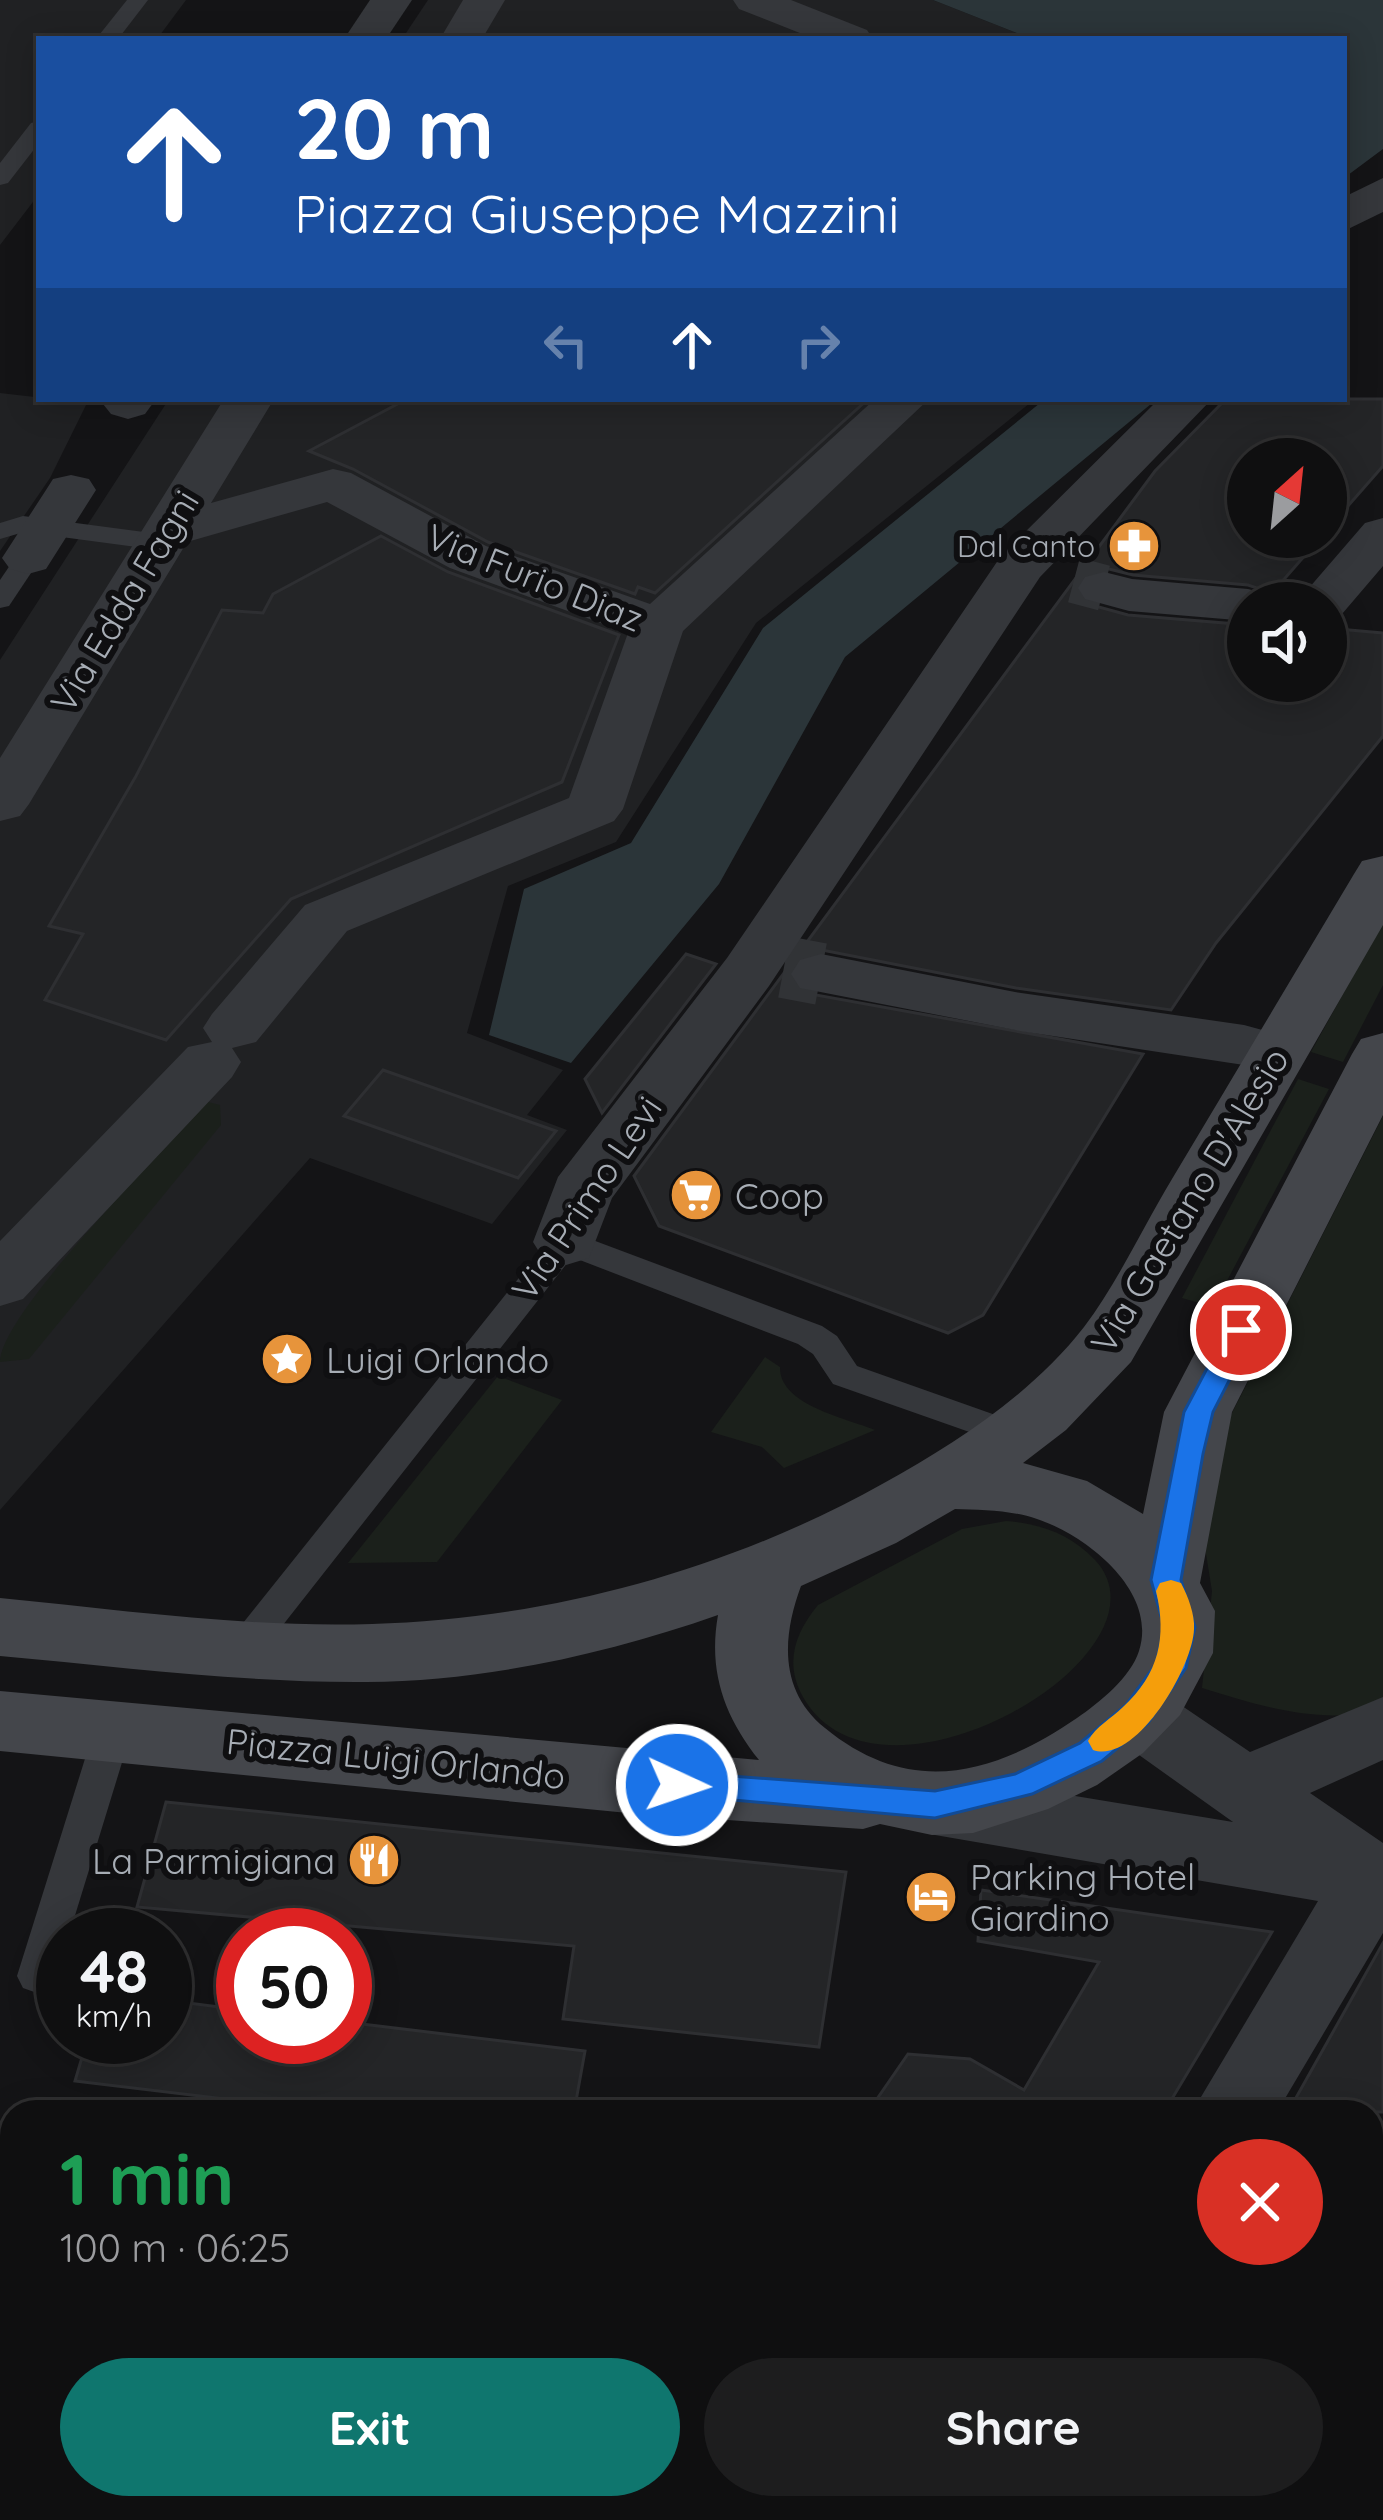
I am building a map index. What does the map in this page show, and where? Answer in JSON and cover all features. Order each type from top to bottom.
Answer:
[{"type":"main road","name":"Via Gaetano D'Alesio","points":[[946,1482],[1056,1401],[1106,1345],[1383,874]]},
{"type":"main road","points":[[1166,1580],[1198,1412],[1383,1054]]},
{"type":"main road","points":[[0,1628],[372,1653],[503,1642],[771,1570],[877,1522],[946,1482],[1037,1489],[1114,1526],[1166,1580],[1178,1612],[1178,1643],[1171,1668],[1137,1714],[1091,1752],[1045,1777],[998,1793],[935,1804],[848,1780],[806,1759],[767,1715],[757,1700],[749,1668],[749,1634],[771,1570]]},
{"type":"main road","name":"Piazza Luigi Orlando","points":[[0,1721],[638,1783],[935,1804]]},
{"type":"street","points":[[367,36],[391,0]]},
{"type":"street","points":[[463,36],[484,0]]},
{"type":"street","points":[[754,0],[844,36]]},
{"type":"street","points":[[1347,216],[1383,192]]},
{"type":"street","name":"Via Edda Fagni","points":[[0,804],[241,402]]},
{"type":"street","points":[[658,625],[901,402]]},
{"type":"street","name":"Via Primo Levi","points":[[566,1242],[581,1192],[1066,578],[1185,402]]},
{"type":"street","name":"Via Furio Diaz","points":[[0,1282],[222,1045],[326,918],[594,809],[658,625],[468,557],[333,484],[162,537]]},
{"type":"street","points":[[1341,582],[1383,534]]},
{"type":"street","points":[[1066,578],[1129,595],[1227,603]]},
{"type":"street","points":[[1347,613],[1383,617]]},
{"type":"street","points":[[763,967],[1244,1045]]},
{"type":"street","points":[[1137,1714],[1378,1878]]},
{"type":"street","points":[[1244,1789],[1383,1726]]},
{"type":"street","points":[[935,1804],[1378,1878]]},
{"type":"street","points":[[1240,2100],[1378,1878]]},
{"type":"lane","points":[[109,36],[138,0]]},
{"type":"lane","points":[[0,178],[36,132]]},
{"type":"lane","points":[[24,535],[162,537]]},
{"type":"lane","points":[[566,1242],[810,1335],[825,1345],[845,1376],[1012,1434]]},
{"type":"lane","name":"Via Primo Levi","points":[[244,1648],[566,1242]]},
{"type":"lane","points":[[58,1908],[113,1730]]},
{"type":"shaded area","points":[[0,0],[186,0],[159,36],[36,36],[36,198],[0,245]]},
{"type":"shaded area","points":[[428,0],[933,0],[1024,36],[404,36]]},
{"type":"shaded area","points":[[933,0],[1383,0],[1383,149],[1347,176],[1347,36],[1024,36]]},
{"type":"shaded area","points":[[0,393],[36,397],[36,402],[87,403],[50,478],[0,551]]},
{"type":"shaded area","points":[[167,402],[1031,402],[756,623],[616,842],[508,886],[467,1033],[563,1070],[527,1115],[567,1130],[492,1224],[310,1158],[0,1510],[0,660]]},
{"type":"shaded area","points":[[1041,402],[1153,402],[845,657],[719,884],[571,1063],[489,1035],[524,889],[631,843],[763,628]]},
{"type":"shaded area","points":[[1383,922],[1383,985],[1343,1062],[1311,1052]]},
{"type":"shaded area","points":[[1298,1079],[1329,1089],[1213,1307],[1182,1298]]},
{"type":"shaded area","points":[[208,1102],[220,1105],[221,1125],[29,1359],[0,1362],[7,1339],[55,1270]]},
{"type":"shaded area","points":[[1383,1116],[1383,1709],[1338,1715],[1292,1712],[1202,1688],[1212,1591],[1202,1529],[1220,1442],[1232,1413]]},
{"type":"shaded area","points":[[765,1357],[780,1367],[790,1391],[802,1400],[875,1430],[784,1468],[762,1447],[711,1432]]},
{"type":"shaded area","points":[[498,1376],[562,1400],[437,1562],[348,1563]]},
{"type":"shaded area","points":[[1006,1521],[1055,1532],[1076,1543],[1095,1560],[1111,1598],[1097,1639],[1061,1680],[1010,1714],[952,1737],[893,1745],[841,1733],[803,1697],[793,1660],[803,1626],[818,1605],[962,1529]]},
{"type":"building","points":[[1383,399],[1383,466],[1347,507],[1347,438],[1227,438],[1227,558],[1303,558],[1282,582],[1227,583],[1105,568],[1084,573],[1074,590],[1084,603],[1128,615],[1227,623],[1227,702],[1347,702],[1347,630],[1383,633],[1383,736],[1216,943],[1171,1010],[1016,988],[822,950],[796,958],[787,976],[799,992],[1143,1054],[983,1315],[948,1333],[659,1226],[634,1176],[1155,471],[1223,402]]},
{"type":"building","points":[[401,402],[865,402],[655,593],[638,587],[635,594],[488,542],[353,469],[309,451]]},
{"type":"building","points":[[381,536],[448,572],[619,635],[562,782],[291,899],[166,1040],[45,1000],[83,934],[49,926],[136,776],[222,610],[263,613],[273,594]]},
{"type":"building","points":[[686,954],[716,964],[602,1113],[585,1079]]},
{"type":"building","points":[[383,1070],[556,1131],[518,1178],[344,1116]]},
{"type":"building","points":[[166,1802],[846,1872],[819,2047],[563,2019],[574,1946],[372,1928],[372,1908],[216,1908],[216,1914],[192,1912],[192,1908],[137,1907]]},
{"type":"building","points":[[981,1890],[1272,1932],[1171,2100],[876,2100],[908,2054],[970,2059],[1024,2090],[1099,1962],[978,1941]]},
{"type":"building","points":[[1383,1943],[1383,2100],[1295,2100]]},
{"type":"building","points":[[192,2003],[216,2007],[216,2064],[372,2064],[372,2025],[585,2051],[576,2100],[233,2100],[75,2081],[80,2064],[192,2064]]},
{"type":"tunnel","points":[[1074,580],[1104,588]]},
{"type":"tunnel","points":[[784,967],[821,974]]},
{"type":"slow traffic","points":[[1104,1741],[1137,1714],[1171,1668],[1180,1627],[1171,1591]]},
{"type":"place","name":"Dal Canto","points":[[1134,546]]},
{"type":"place","name":"Coop","points":[[696,1195]]},
{"type":"place","name":"Luigi Orlando","points":[[287,1359]]},
{"type":"place","name":"La Parmigiana","points":[[374,1860]]},
{"type":"place","name":"Parking Hotel Giardino","points":[[931,1897]]},
{"type":"route","points":[[677,1785],[935,1804],[998,1793],[1045,1777],[1091,1752],[1137,1714],[1171,1668],[1180,1627],[1166,1580],[1189,1454],[1198,1412],[1241,1330]]}]
